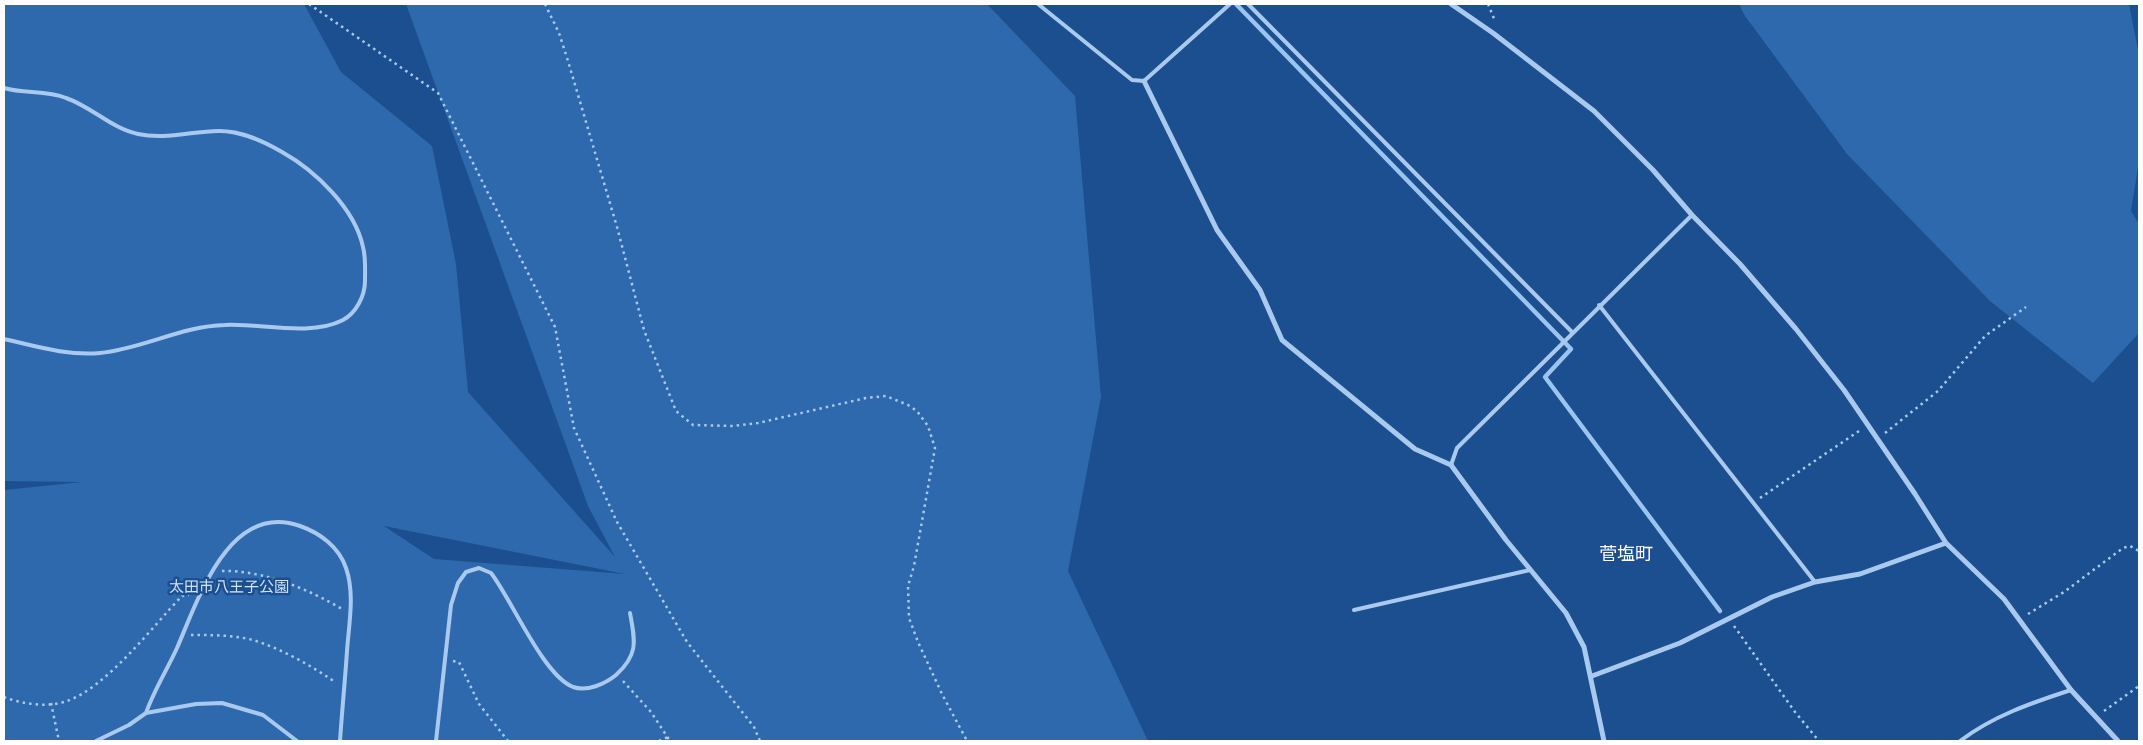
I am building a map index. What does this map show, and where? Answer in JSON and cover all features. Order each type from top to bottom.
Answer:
[{"type":"street","points":[[1451,4],[1493,33],[1594,111],[1654,170],[1692,216],[1740,264],[1796,328],[1869,425],[1946,543],[2004,599],[2020,618],[2071,690],[2118,741]]},
{"type":"street","points":[[1144,81],[1217,230],[1260,290],[1282,340],[1415,449],[1451,465],[1530,570],[1566,612],[1584,647],[1592,676],[1604,741]]},
{"type":"street","points":[[1592,676],[1680,644],[1772,596],[1815,582],[1860,574],[1946,543]]},
{"type":"lane","points":[[1038,4],[1132,80],[1144,81],[1230,4]]},
{"type":"lane","points":[[1248,4],[1572,332]]},
{"type":"lane","points":[[4,88],[55,93],[82,105],[114,125],[139,134],[161,136],[218,130],[232,131],[254,137],[302,165],[335,197],[353,220],[365,257],[365,289],[353,312],[344,320],[314,328],[224,325],[206,327],[122,350],[86,354],[48,349],[4,339]]},
{"type":"lane","points":[[1451,465],[1457,448],[1599,305],[1692,216]]},
{"type":"lane","points":[[1599,305],[1815,582]]},
{"type":"lane","points":[[146,713],[153,694],[167,669],[219,556],[244,534],[265,524],[291,523],[315,531],[333,546],[346,567],[352,595],[340,741]]},
{"type":"lane","points":[[436,741],[447,660],[451,605],[458,583],[466,572],[479,568],[491,572],[547,663],[558,677],[574,688],[593,688],[612,678],[624,668],[633,654],[635,642],[630,613]]},
{"type":"lane","points":[[1354,610],[1530,570]]},
{"type":"lane","points":[[1960,741],[1973,731],[2012,710],[2071,690]]},
{"type":"lane","points":[[96,741],[129,725],[146,713],[196,704],[222,703],[263,715],[297,741]]},
{"type":"path","points":[[309,4],[438,94],[555,327],[574,428],[617,522],[687,642],[754,727],[760,741]]},
{"type":"path","points":[[545,4],[556,25],[568,61],[617,227],[644,330],[676,411],[693,425],[733,426],[758,423],[866,398],[886,396],[917,411],[928,426],[935,448],[914,566],[908,586],[910,618],[918,642],[942,694],[967,741]]},
{"type":"path","points":[[1488,4],[1495,22],[1493,33]]},
{"type":"path","points":[[1878,439],[1938,391],[1985,336],[2026,307]]},
{"type":"path","points":[[1753,502],[1869,425]]},
{"type":"path","points":[[2020,618],[2064,592],[2123,548],[2130,546],[2139,550]]},
{"type":"path","points":[[211,572],[231,571],[259,576],[319,596],[350,613]]},
{"type":"path","points":[[4,697],[26,704],[67,702],[107,676],[182,596],[200,594]]},
{"type":"path","points":[[1728,618],[1795,712],[1819,741]]},
{"type":"path","points":[[182,635],[221,635],[252,640],[311,666],[344,688]]},
{"type":"path","points":[[447,660],[459,662],[479,704],[508,741]]},
{"type":"path","points":[[2095,717],[2139,686]]},
{"type":"path","points":[[632,690],[651,712],[670,741]]},
{"type":"path","points":[[50,703],[59,741]]},
{"type":"path","points":[[659,741],[668,737]]},
{"type":"green space","name":"太田市八王子公園","points":[[4,4],[304,4],[341,72],[432,146],[456,264],[468,392],[615,557],[588,506],[406,4],[987,4],[1075,96],[1101,397],[1068,571],[1148,741],[4,741],[4,490],[82,482],[4,481]],"holes":[[[384,526],[625,574],[434,559]]]},
{"type":"green space","points":[[1739,4],[2129,4],[2139,55],[2139,161],[2131,211],[2139,224],[2139,333],[2093,383],[1990,301],[1847,154],[1745,16]]},
{"type":"waterway","points":[[1236,4],[1571,349],[1545,377],[1720,611]]},
{"type":"district","name":"菅塩町","points":[[1626,554]]}]
